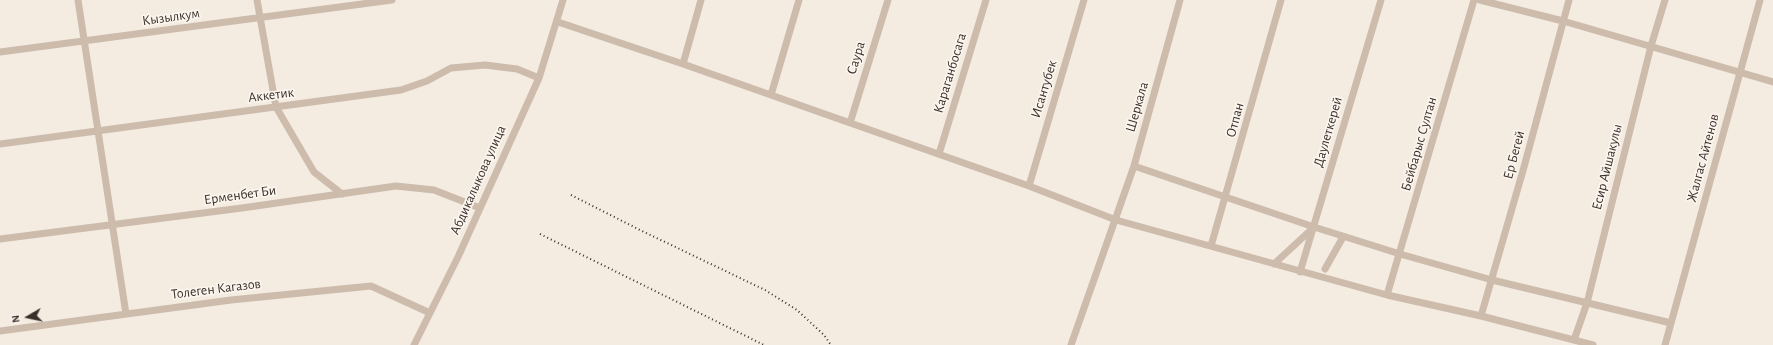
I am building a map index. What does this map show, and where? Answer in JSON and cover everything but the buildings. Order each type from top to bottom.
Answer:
[{"type":"street","points":[[78,0],[126,314]]},
{"type":"street","points":[[257,0],[276,107],[314,172],[342,194]]},
{"type":"street","name":"Кызылкум","points":[[0,52],[392,0]]},
{"type":"street","name":"Абдикалыкова улица","points":[[414,345],[480,208],[539,78],[558,22],[563,0]]},
{"type":"street","points":[[683,64],[701,0]]},
{"type":"street","points":[[770,95],[799,0]]},
{"type":"street","name":"Саура","points":[[850,123],[888,0]]},
{"type":"street","name":"Караганбосага","points":[[939,154],[986,0]]},
{"type":"street","name":"Исантубек","points":[[1029,186],[1084,0]]},
{"type":"street","name":"Шеркала","points":[[1071,345],[1134,166],[1180,0]]},
{"type":"street","name":"Отпан","points":[[1211,246],[1226,198],[1281,0]]},
{"type":"street","name":"Даулеткерей","points":[[1300,272],[1381,0]]},
{"type":"street","name":"Бейбарыс Султан","points":[[1387,295],[1474,0]]},
{"type":"street","points":[[1480,0],[1563,21],[1773,82]]},
{"type":"street","name":"Ер Бегей","points":[[1481,316],[1569,0]]},
{"type":"street","name":"Есир Айшакулы","points":[[1574,340],[1587,303],[1651,46],[1665,0]]},
{"type":"street","name":"Жалгас Айтенов","points":[[1665,345],[1760,0]]},
{"type":"street","points":[[558,22],[683,64],[939,154],[1029,186],[1116,220],[1387,295],[1481,316],[1593,345]]},
{"type":"street","name":"Аккетик","points":[[0,144],[401,90],[427,81],[451,68],[484,65],[516,69],[539,78]]},
{"type":"street","points":[[1134,166],[1226,198],[1400,254],[1492,280],[1671,323]]},
{"type":"street","name":"Ерменбет Би","points":[[0,239],[242,208],[396,186],[434,190],[480,208]]},
{"type":"street","points":[[1274,264],[1314,227]]},
{"type":"street","points":[[1325,268],[1344,237]]},
{"type":"street","name":"Толеген Кагазов","points":[[0,331],[231,300],[371,286],[430,313]]},
{"type":"railway","points":[[571,195],[765,290],[797,310],[824,335],[831,345]]},
{"type":"railway","points":[[540,234],[764,345]]}]
